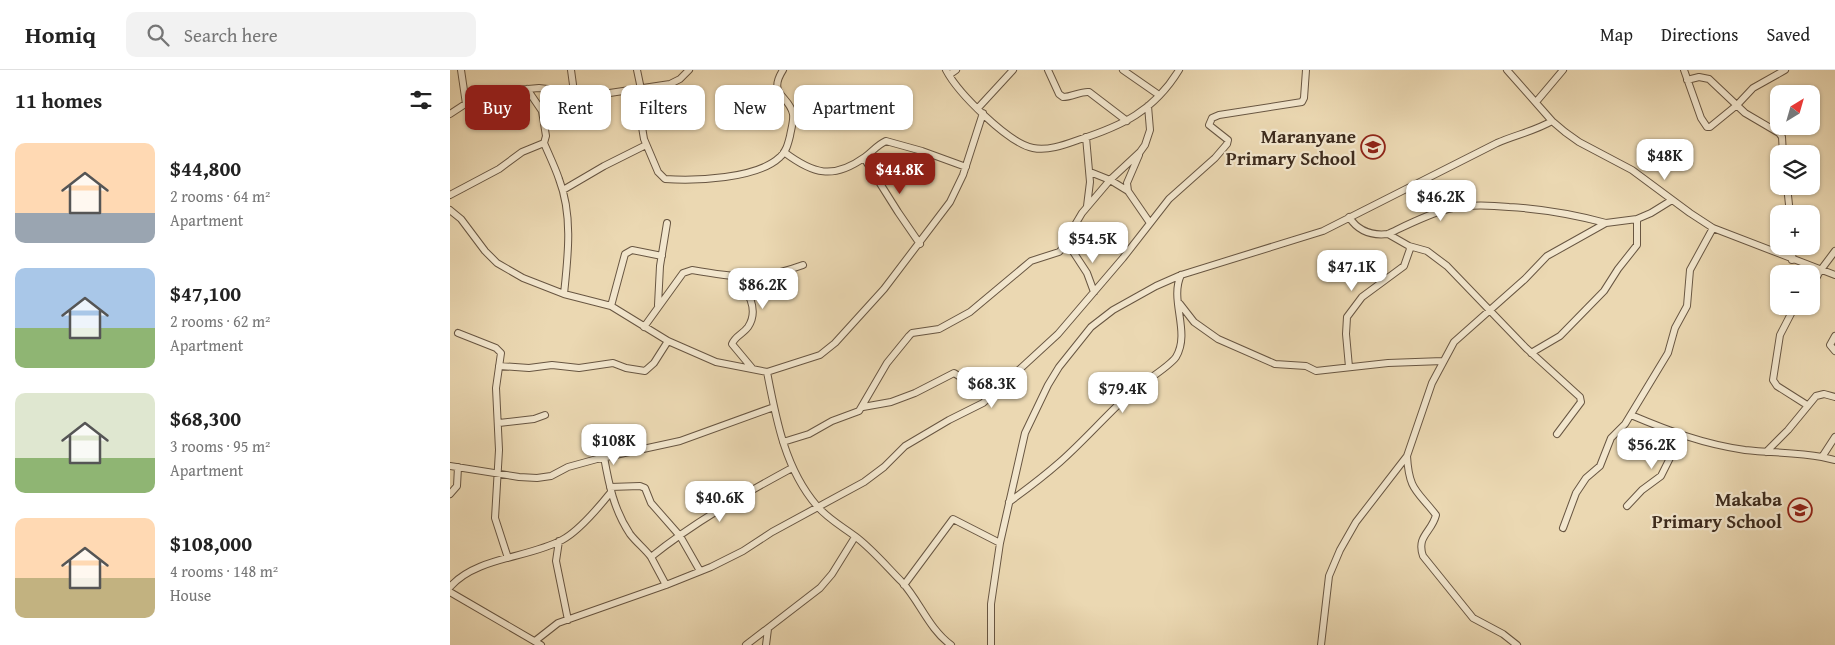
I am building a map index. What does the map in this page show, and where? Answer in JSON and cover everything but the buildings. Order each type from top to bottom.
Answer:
[{"type":"street","points":[[461,70],[465,97]]},
{"type":"street","points":[[571,70],[573,85]]},
{"type":"street","points":[[637,70],[640,85]]},
{"type":"street","points":[[664,85],[680,79],[690,70]]},
{"type":"street","points":[[643,130],[646,145],[658,172],[665,180],[694,181],[752,172],[776,160],[784,152],[792,126],[793,115],[789,106],[779,94],[778,78],[783,70]]},
{"type":"street","points":[[956,70],[948,73],[956,85],[1013,139],[1034,148],[1065,145],[1128,121],[1148,106],[1179,70]]},
{"type":"street","points":[[450,210],[461,219],[480,245],[497,262],[523,278],[564,294],[611,306],[668,340],[716,362],[767,372],[811,359],[829,349],[884,289],[950,202],[966,167],[981,110],[1013,70]]},
{"type":"street","points":[[1048,70],[1060,94],[1064,97],[1085,91],[1090,92],[1128,121]]},
{"type":"street","points":[[1123,70],[1158,95]]},
{"type":"street","points":[[450,592],[538,643],[558,623],[700,571],[743,551],[864,482],[884,467],[906,446],[949,420],[983,403],[1058,334],[1169,199],[1215,158],[1228,142],[1209,125],[1212,118],[1218,115],[1302,102],[1306,70]]},
{"type":"street","points":[[1507,70],[1552,121],[1579,142],[1632,170],[1713,228],[1805,265]]},
{"type":"street","points":[[1536,102],[1562,70]]},
{"type":"street","points":[[1684,70],[1701,118],[1707,127],[1753,88],[1785,70]]},
{"type":"street","points":[[1687,80],[1699,77],[1709,79],[1753,118],[1779,134],[1782,137],[1783,145]]},
{"type":"street","points":[[530,93],[540,108]]},
{"type":"street","points":[[450,114],[465,105]]},
{"type":"street","points":[[1128,191],[1129,178],[1149,136],[1148,106]]},
{"type":"street","points":[[991,645],[991,604],[1000,543],[1025,433],[1048,385],[1059,367],[1080,340],[1101,318],[1156,286],[1181,274],[1316,233],[1497,143],[1538,129],[1552,121]]},
{"type":"street","points":[[545,130],[544,143],[560,179],[567,208],[568,232],[564,294]]},
{"type":"street","points":[[1086,137],[1090,172],[1087,207]]},
{"type":"street","points":[[784,152],[797,162],[826,172],[832,172],[864,158],[886,141],[922,151],[966,167]]},
{"type":"street","points":[[450,195],[499,169],[522,152],[544,143]]},
{"type":"street","points":[[562,190],[646,145]]},
{"type":"street","points":[[1094,292],[1087,273],[1071,250],[1069,242],[1071,231],[1087,207],[1110,180],[1140,152]]},
{"type":"street","points":[[864,158],[920,244]]},
{"type":"street","points":[[1090,172],[1110,180],[1128,191],[1150,223]]},
{"type":"street","points":[[1321,645],[1329,576],[1340,550],[1356,522],[1407,456],[1432,383],[1454,342],[1525,279],[1547,256],[1606,224],[1636,219],[1651,213],[1672,200]]},
{"type":"street","points":[[1349,217],[1360,230],[1373,234],[1388,234],[1448,209],[1461,206],[1536,209],[1568,213],[1606,224]]},
{"type":"street","points":[[1531,352],[1551,343],[1560,336],[1604,291],[1637,245],[1636,219]]},
{"type":"street","points":[[658,306],[667,223]]},
{"type":"street","points":[[1563,528],[1576,493],[1586,478],[1600,466],[1611,438],[1623,428],[1668,353],[1675,328],[1687,306],[1690,270],[1713,228]]},
{"type":"street","points":[[1388,234],[1409,246],[1427,251],[1440,260],[1489,311],[1580,397],[1581,402],[1557,434]]},
{"type":"street","points":[[783,442],[809,434],[832,421],[855,414],[863,407],[868,393],[887,363],[912,333],[939,329],[970,312],[1031,261],[1059,252],[1069,242]]},
{"type":"street","points":[[1349,367],[1346,334],[1347,317],[1362,297],[1404,266],[1410,250],[1409,246]]},
{"type":"street","points":[[611,306],[625,254],[632,250],[662,256]]},
{"type":"street","points":[[1835,251],[1820,271],[1835,275]]},
{"type":"street","points":[[1792,255],[1792,260]]},
{"type":"street","points":[[644,327],[682,273],[687,271],[692,270],[736,277],[768,276],[803,265]]},
{"type":"street","points":[[1009,502],[1060,462],[1112,410],[1176,356],[1181,333],[1177,284],[1181,274]]},
{"type":"street","points":[[736,277],[747,291],[752,305],[751,321],[748,328],[735,338],[732,344],[752,368]]},
{"type":"street","points":[[1178,300],[1186,314],[1218,340],[1275,364],[1306,366],[1316,371],[1443,361]]},
{"type":"street","points":[[1790,315],[1780,335],[1773,380],[1776,386],[1807,405]]},
{"type":"street","points":[[458,333],[499,350],[501,353],[496,388],[499,423],[499,473],[495,518],[508,558]]},
{"type":"street","points":[[1835,336],[1830,345],[1835,351]]},
{"type":"street","points":[[499,366],[529,368],[552,365],[579,368],[613,363],[626,368],[644,371],[654,363],[668,340]]},
{"type":"street","points":[[767,372],[783,442],[792,468],[818,507],[876,554],[904,585],[934,628],[951,645]]},
{"type":"street","points":[[863,407],[891,402],[954,373],[970,383],[976,383],[996,376],[1016,374]]},
{"type":"street","points":[[1766,452],[1788,430],[1807,405],[1820,394],[1835,397]]},
{"type":"street","points":[[450,466],[519,477],[538,478],[551,476],[568,467],[680,441],[774,407]]},
{"type":"street","points":[[499,423],[534,419],[545,415]]},
{"type":"street","points":[[1631,415],[1681,436],[1716,445],[1835,460]]},
{"type":"street","points":[[1627,506],[1642,490],[1661,476],[1681,436]]},
{"type":"street","points":[[1822,458],[1835,437]]},
{"type":"street","points":[[1407,456],[1408,472],[1414,490],[1436,515],[1421,542],[1424,556],[1473,618],[1503,634],[1516,645]]},
{"type":"street","points":[[604,458],[617,512],[631,535],[651,557],[666,585]]},
{"type":"street","points":[[450,494],[458,483],[458,467]]},
{"type":"street","points":[[651,557],[746,493],[792,468]]},
{"type":"street","points":[[450,587],[472,571],[559,542],[576,530],[610,489],[643,487],[651,503],[680,536],[700,571]]},
{"type":"street","points":[[904,585],[953,519],[1000,543]]},
{"type":"street","points":[[746,645],[820,588],[832,574],[856,537]]},
{"type":"street","points":[[559,542],[556,561],[568,620]]},
{"type":"street","points":[[766,645],[768,629]]},
{"type":"place","name":"Maranyane Primary School","points":[[1373,147]]},
{"type":"place","name":"Makaba Primary School","points":[[1800,510]]}]
